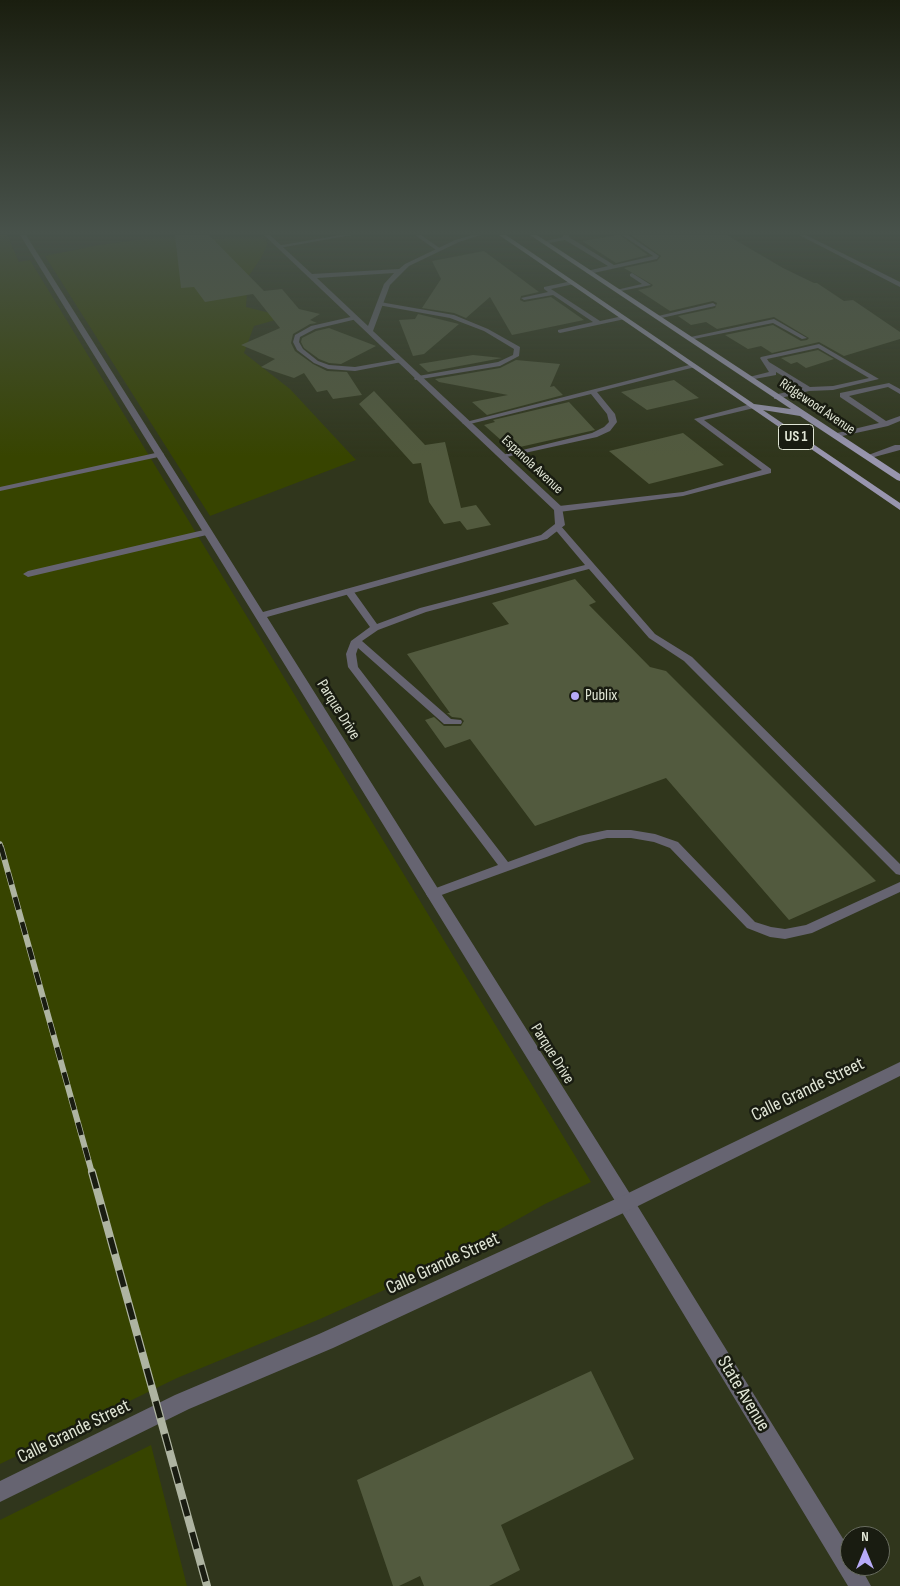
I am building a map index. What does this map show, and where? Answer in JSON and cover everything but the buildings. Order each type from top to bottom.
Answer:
[{"type":"main road","name":"US 1","points":[[610,309],[900,507]]},
{"type":"main road","name":"US 1","points":[[645,309],[689,338]]},
{"type":"main road","name":"Ridgewood Avenue","points":[[689,338],[900,478]]},
{"type":"main road","points":[[751,406],[784,410],[809,418]]},
{"type":"street","name":"Parque Drive","points":[[70,309],[432,894],[626,1202]]},
{"type":"street","name":"Espanola Avenue","points":[[346,309],[558,510],[560,525],[557,527]]},
{"type":"street","points":[[369,332],[378,309]]},
{"type":"street","points":[[260,616],[544,537],[557,527]]},
{"type":"street","name":"Calle Grande Street","points":[[0,1492],[182,1402],[326,1341],[626,1202],[900,1069]]},
{"type":"street","name":"State Avenue","points":[[626,1202],[860,1586]]},
{"type":"lane","points":[[410,309],[452,316],[486,330],[518,348],[516,356],[500,364],[418,378]]},
{"type":"lane","points":[[578,309],[599,323]]},
{"type":"lane","points":[[657,317],[694,309]]},
{"type":"lane","points":[[355,318],[312,327],[297,336],[296,342],[300,350],[316,362],[328,366],[355,369],[400,361]]},
{"type":"lane","points":[[560,331],[623,318]]},
{"type":"lane","points":[[689,338],[774,320],[804,338]]},
{"type":"lane","points":[[749,378],[773,373],[763,358],[819,346],[875,378],[833,388],[809,390],[777,397]]},
{"type":"lane","points":[[766,362],[809,390]]},
{"type":"lane","points":[[466,423],[693,366]]},
{"type":"lane","points":[[885,424],[843,395],[889,385],[900,392]]},
{"type":"lane","points":[[502,456],[594,435],[607,429],[613,422],[611,414],[593,392]]},
{"type":"lane","points":[[558,510],[683,494],[768,472],[698,419],[751,406]]},
{"type":"lane","points":[[836,436],[885,424],[900,418]]},
{"type":"lane","points":[[867,456],[900,448]]},
{"type":"lane","points":[[0,489],[160,454]]},
{"type":"lane","points":[[557,527],[652,636],[688,659],[900,871]]},
{"type":"lane","points":[[28,574],[208,532]]},
{"type":"lane","points":[[506,867],[354,667],[351,654],[356,641],[376,628],[423,610],[591,566]]},
{"type":"lane","points":[[350,591],[376,628]]},
{"type":"lane","points":[[356,641],[448,722],[457,722]]},
{"type":"lane","points":[[432,894],[583,839],[607,834],[631,834],[655,838],[674,845],[751,924],[770,932],[785,934],[808,930],[900,887]]},
{"type":"green space","points":[[0,309],[60,309],[591,1182],[545,1204],[422,1273],[320,1319],[177,1378],[0,1464]]},
{"type":"green space","points":[[79,309],[254,309],[286,317],[254,326],[244,353],[290,389],[356,460],[210,516]]},
{"type":"green space","points":[[151,1445],[187,1586],[0,1586],[0,1520]]},
{"type":"railway","points":[[0,844],[1,848]]},
{"type":"railway","points":[[1,847],[92,1173]]},
{"type":"railway","points":[[92,1172],[207,1586]]},
{"type":"place","name":"Publix","points":[[575,696]]}]
